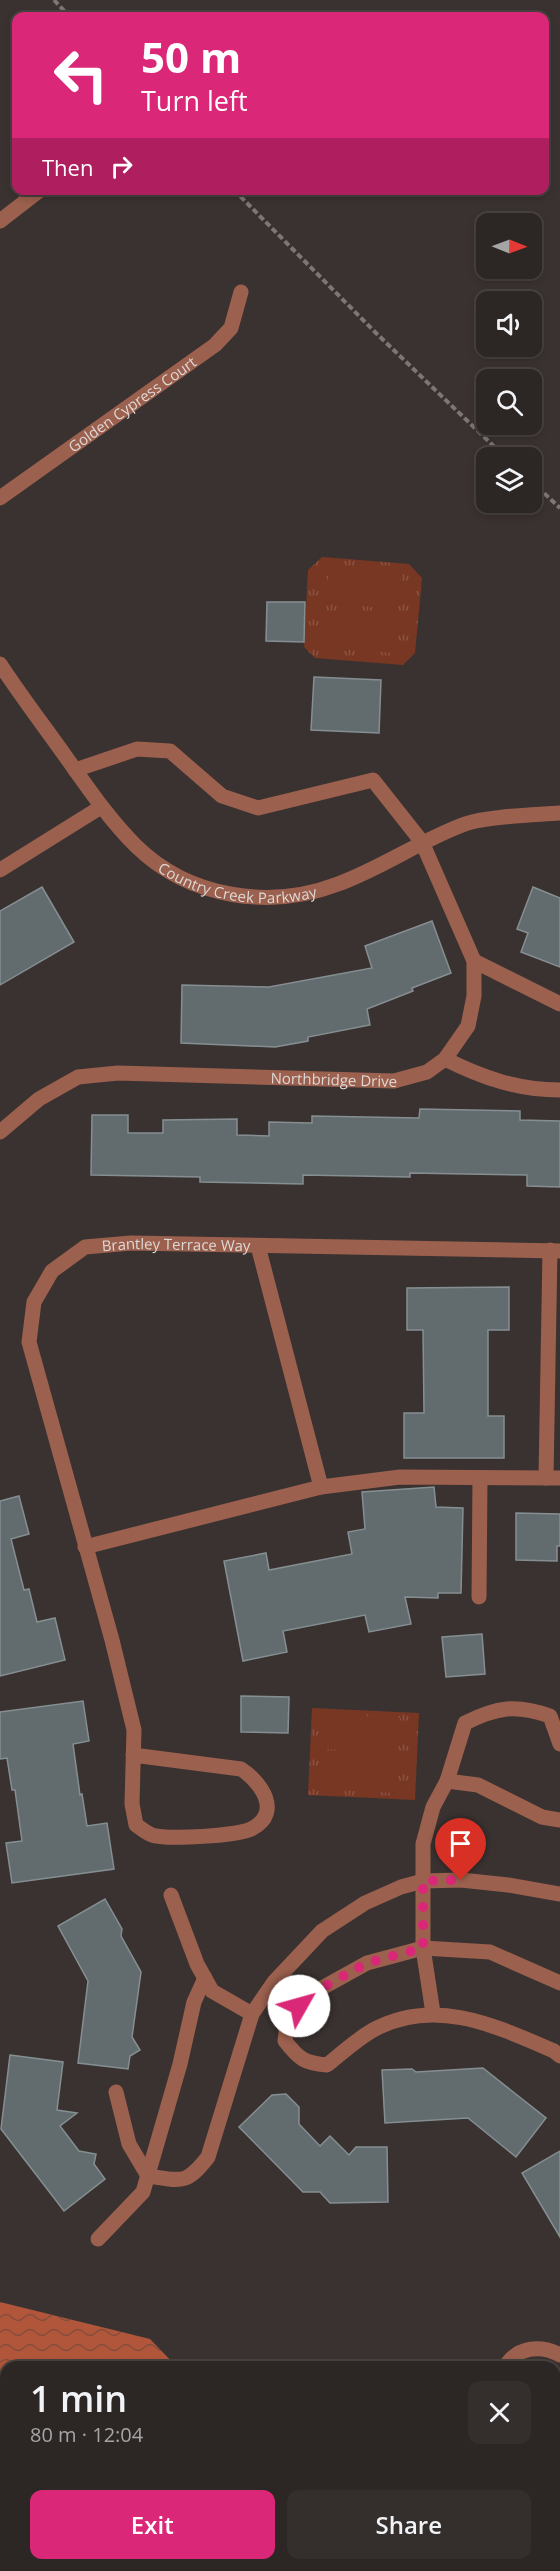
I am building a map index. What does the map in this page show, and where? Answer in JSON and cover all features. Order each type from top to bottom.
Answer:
[{"type":"street","points":[[0,221],[34,195]]},
{"type":"street","name":"Golden Cypress Court","points":[[0,498],[215,345],[231,328],[241,292]]},
{"type":"street","name":"Country Creek Parkway","points":[[0,664],[101,807],[137,847],[171,873],[203,887],[232,895],[269,898],[308,894],[340,884],[422,842],[468,822],[560,813]]},
{"type":"street","name":"Northbridge Drive","points":[[0,1132],[39,1099],[78,1077],[118,1073],[394,1081],[427,1072],[446,1059],[468,1026],[474,996],[474,962],[422,842],[373,780],[258,808],[222,796],[170,751],[137,749],[75,770]]},
{"type":"street","points":[[0,870],[101,807]]},
{"type":"street","points":[[474,962],[560,1004]]},
{"type":"street","points":[[446,1059],[477,1075],[532,1090],[560,1090]]},
{"type":"street","name":"Brantley Terrace Way","points":[[133,1755],[241,1769],[253,1777],[267,1799],[267,1810],[263,1819],[253,1829],[225,1836],[152,1835],[136,1825],[132,1804],[133,1755],[134,1730],[112,1640],[29,1342],[34,1302],[52,1271],[85,1247],[131,1243],[555,1250]]},
{"type":"street","points":[[258,1246],[321,1487]]},
{"type":"street","points":[[85,1547],[321,1487],[400,1477],[553,1478],[555,1250]]},
{"type":"street","points":[[479,1597],[480,1478]]},
{"type":"street","points":[[433,2013],[423,1948],[423,1844],[434,1807],[447,1781],[465,1723],[488,1712],[513,1707],[531,1709],[550,1716],[560,1744]]},
{"type":"street","points":[[447,1781],[478,1785],[542,1817],[560,1820]]},
{"type":"street","points":[[116,2092],[129,2144],[148,2176],[175,2181],[194,2175],[207,2157],[252,2014],[274,1982],[322,1931],[365,1903],[401,1887],[423,1881],[461,1880],[560,1894]]},
{"type":"street","points":[[171,1895],[197,1964],[212,1991],[252,2014]]},
{"type":"street","points":[[560,1983],[490,1952],[423,1948],[367,1963],[311,1994],[288,2018],[285,2041],[296,2055],[308,2063],[327,2065],[374,2029],[409,2016],[433,2013],[495,2026],[554,2051],[560,2056]]},
{"type":"street","points":[[99,2239],[143,2192],[180,2064],[194,2002],[205,1978]]},
{"type":"street","points":[[512,2361],[524,2350],[540,2347],[560,2355]]},
{"type":"path","points":[[54,0],[65,12]]},
{"type":"path","points":[[239,195],[336,294],[495,447]]},
{"type":"path","points":[[542,491],[560,508]]},
{"type":"green space","points":[[322,557],[409,564],[422,578],[415,653],[403,665],[315,658],[304,647],[308,570]]},
{"type":"green space","points":[[329,569],[401,575],[398,609],[326,603]]},
{"type":"green space","points":[[325,613],[397,619],[394,653],[322,647]]},
{"type":"green space","points":[[312,1708],[419,1713],[415,1800],[308,1795]]},
{"type":"green space","points":[[327,1714],[400,1718],[398,1752],[325,1749]]},
{"type":"green space","points":[[324,1755],[397,1759],[396,1793],[322,1789]]},
{"type":"water","points":[[0,2302],[150,2339],[171,2361],[0,2361]]},
{"type":"building","points":[[267,602],[305,602],[304,642],[266,641]]},
{"type":"building","points":[[314,677],[381,680],[379,733],[311,730]]},
{"type":"building","points":[[42,887],[74,942],[0,985],[0,911]]},
{"type":"building","points":[[533,887],[560,898],[560,967],[521,952],[528,933],[517,929]]},
{"type":"building","points":[[432,921],[451,973],[367,1009],[370,1025],[308,1037],[308,1041],[275,1047],[181,1043],[182,985],[269,987],[372,968],[365,946]]},
{"type":"building","points":[[420,1109],[520,1111],[520,1120],[560,1121],[560,1187],[527,1186],[527,1175],[410,1173],[410,1177],[303,1175],[303,1184],[200,1182],[200,1177],[91,1175],[92,1115],[128,1115],[128,1133],[163,1133],[163,1120],[237,1119],[237,1135],[269,1136],[269,1122],[312,1123],[312,1116],[419,1118]]},
{"type":"building","points":[[509,1287],[509,1330],[488,1330],[488,1416],[504,1416],[504,1458],[404,1458],[404,1413],[424,1413],[423,1330],[407,1330],[407,1288]]},
{"type":"building","points":[[434,1487],[436,1507],[463,1508],[461,1593],[438,1593],[438,1598],[405,1597],[411,1624],[369,1632],[365,1615],[283,1631],[287,1652],[243,1661],[224,1561],[266,1553],[269,1570],[352,1554],[348,1532],[365,1529],[362,1492]]},
{"type":"building","points":[[19,1496],[29,1534],[11,1539],[24,1590],[29,1589],[37,1622],[55,1618],[65,1660],[0,1676],[0,1501]]},
{"type":"building","points":[[516,1513],[560,1514],[560,1546],[557,1546],[557,1561],[516,1560]]},
{"type":"building","points":[[482,1634],[485,1674],[446,1677],[442,1637]]},
{"type":"building","points":[[241,1696],[289,1697],[288,1733],[241,1732]]},
{"type":"building","points":[[83,1701],[89,1741],[73,1744],[80,1795],[82,1794],[87,1826],[107,1823],[114,1869],[12,1883],[6,1843],[22,1841],[15,1790],[12,1790],[7,1758],[0,1759],[0,1712]]},
{"type":"building","points":[[105,1899],[122,1929],[121,1936],[141,1972],[132,2037],[140,2050],[130,2056],[128,2069],[78,2063],[88,1981],[58,1926]]},
{"type":"building","points":[[10,2055],[63,2062],[57,2110],[77,2113],[60,2126],[79,2151],[96,2154],[94,2164],[105,2179],[64,2211],[1,2129]]},
{"type":"building","points":[[483,2068],[546,2118],[516,2157],[468,2118],[385,2123],[382,2070],[412,2069],[416,2072]]},
{"type":"building","points":[[286,2094],[299,2107],[299,2124],[320,2146],[330,2136],[349,2155],[356,2147],[387,2147],[388,2202],[330,2203],[320,2192],[303,2192],[239,2127],[272,2095]]},
{"type":"building","points":[[560,2151],[560,2237],[522,2173]]},
{"type":"route","points":[[299,2006],[311,1994],[367,1963],[423,1948],[423,1881],[461,1880]]}]
